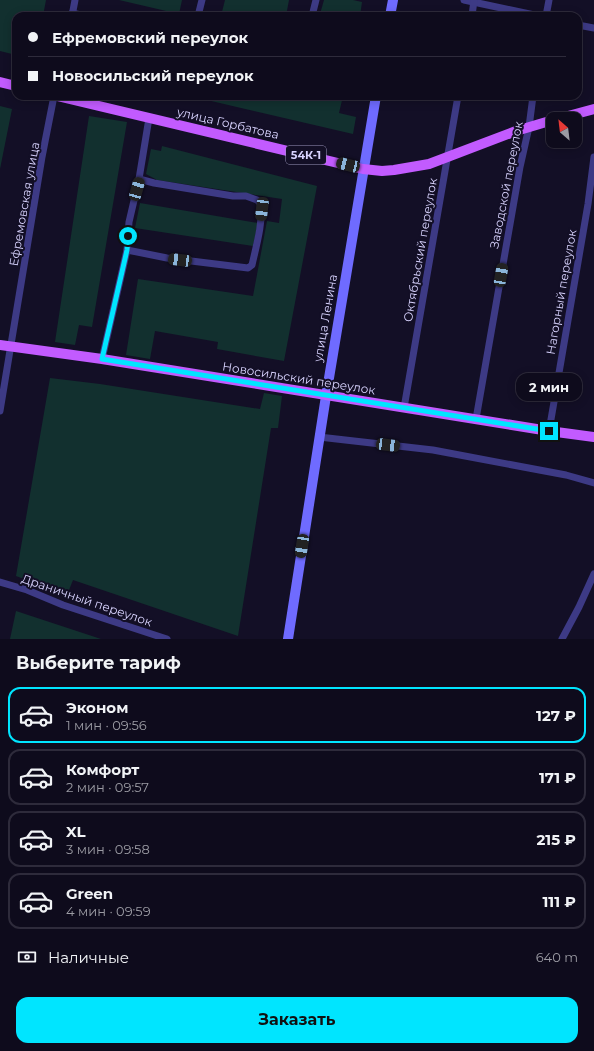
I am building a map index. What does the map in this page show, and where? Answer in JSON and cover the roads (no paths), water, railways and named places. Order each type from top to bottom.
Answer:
[{"type":"main road","points":[[391,12],[393,0]]},
{"type":"main road","points":[[0,82],[12,85]]},
{"type":"main road","name":"улица Горбатова","points":[[73,100],[364,169],[382,171],[400,170],[429,164],[546,122]]},
{"type":"main road","name":"улица Ленина","points":[[288,639],[319,437],[375,100]]},
{"type":"main road","points":[[581,112],[594,108]]},
{"type":"main road","name":"Новосильский переулок","points":[[0,345],[102,359],[326,396],[594,437]]},
{"type":"street","points":[[73,12],[76,0]]},
{"type":"street","points":[[199,12],[202,0]]},
{"type":"street","points":[[313,12],[316,0]]},
{"type":"street","points":[[464,0],[522,12]]},
{"type":"street","points":[[547,12],[549,0]]},
{"type":"street","points":[[473,12],[474,1]]},
{"type":"street","points":[[582,26],[594,28]]},
{"type":"street","name":"Ефремовская улица","points":[[0,411],[42,157],[55,100]]},
{"type":"street","name":"Октябрьский переулок","points":[[404,408],[457,100]]},
{"type":"street","name":"Заводской переулок","points":[[476,419],[520,166],[529,127],[532,100]]},
{"type":"street","points":[[102,359],[127,250],[129,222],[139,180],[149,118]]},
{"type":"street","name":"Нагорный переулок","points":[[549,431],[587,212],[594,157]]},
{"type":"street","points":[[127,250],[146,255],[248,268],[252,265],[259,233],[262,209],[261,204],[253,197],[233,196],[154,184],[139,180]]},
{"type":"street","points":[[319,437],[433,450],[566,475],[594,483]]},
{"type":"street","points":[[562,639],[594,574]]},
{"type":"street","name":"Драничный переулок","points":[[0,582],[27,590],[63,605],[167,639]]}]
